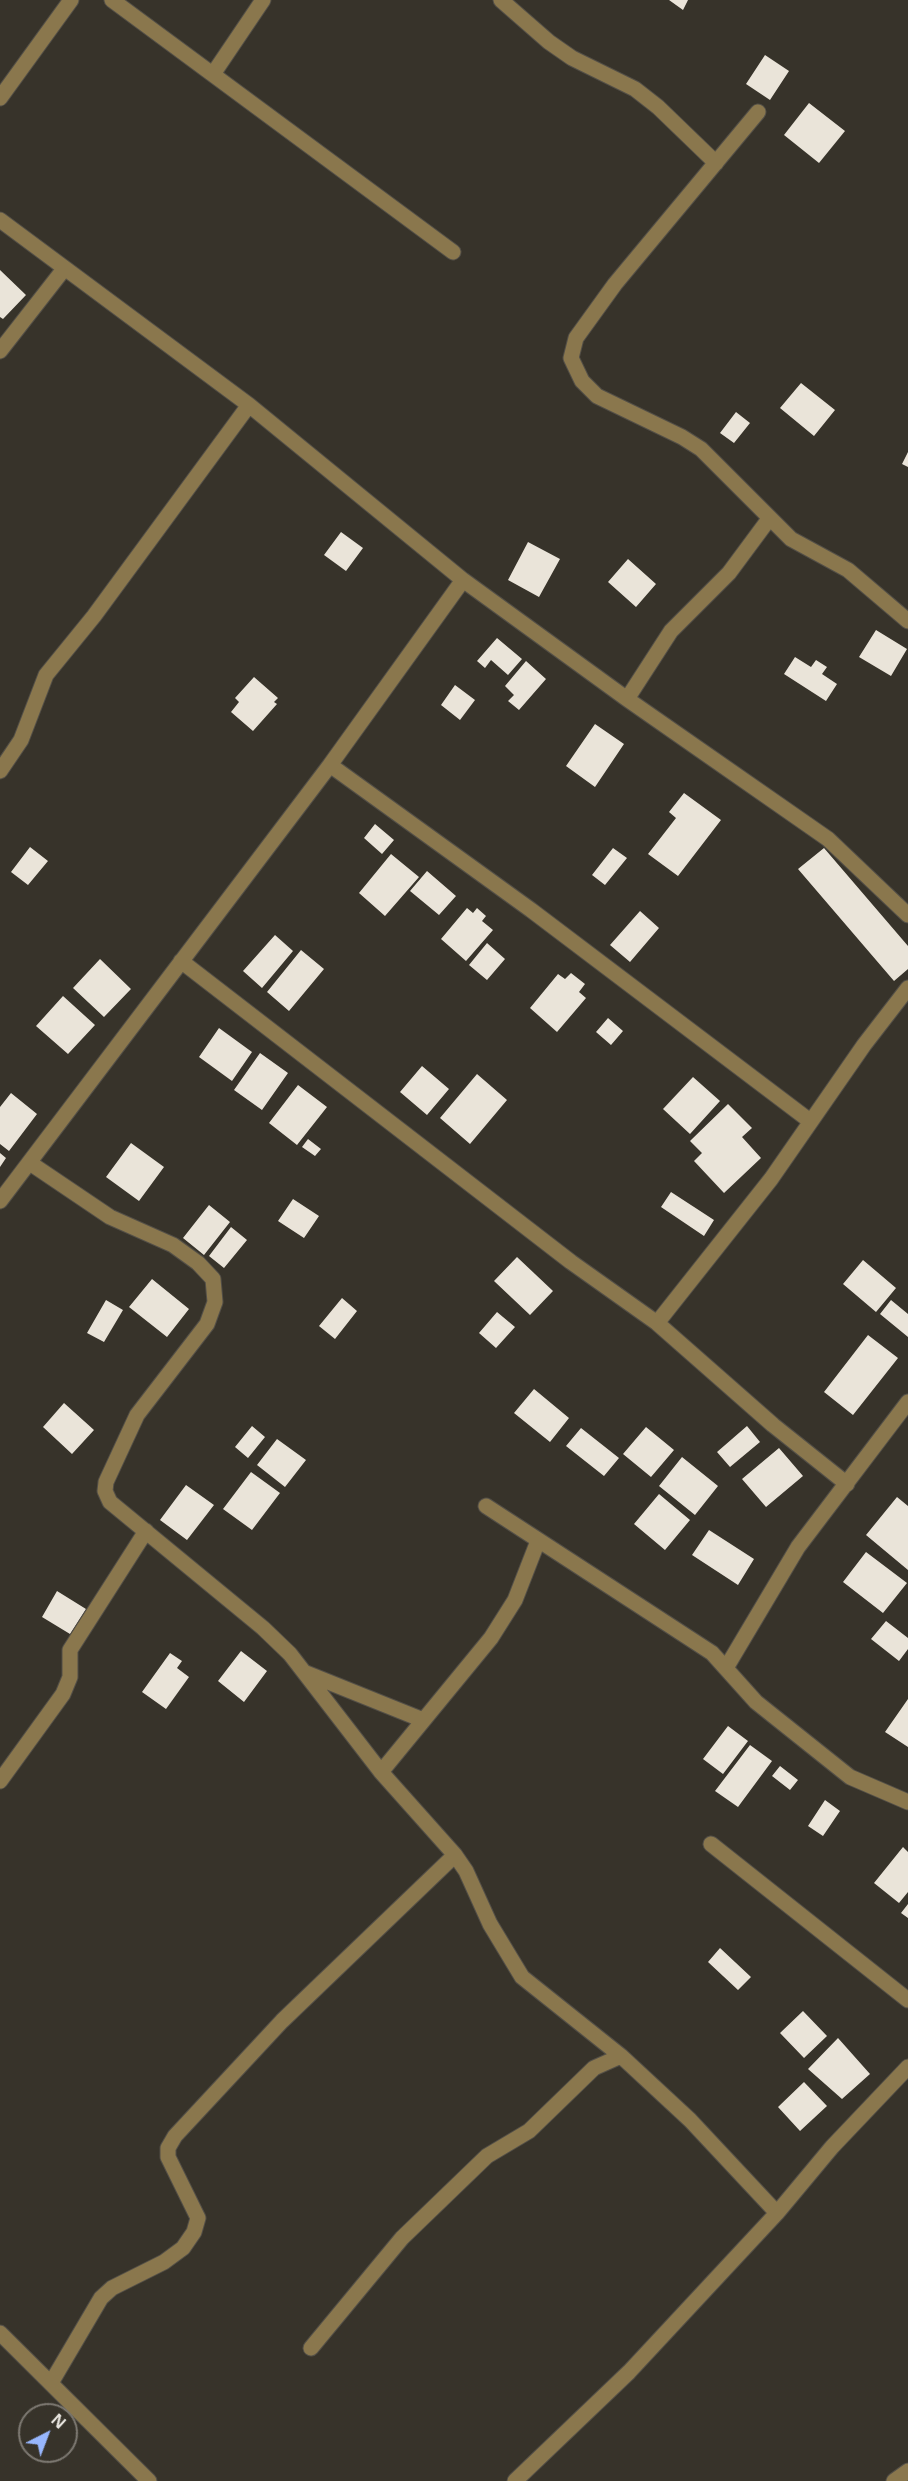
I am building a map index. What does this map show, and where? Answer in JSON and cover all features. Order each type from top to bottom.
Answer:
[{"type":"street","points":[[0,98],[70,0]]},
{"type":"street","points":[[112,0],[453,252]]},
{"type":"street","points":[[213,74],[263,0]]},
{"type":"street","points":[[501,0],[549,42],[572,58],[635,89],[658,107],[716,162]]},
{"type":"street","points":[[758,112],[615,284],[576,338],[571,358],[582,381],[597,396],[701,448],[769,519],[791,538],[848,570],[908,621]]},
{"type":"street","points":[[0,220],[249,405],[463,580],[627,699],[828,839],[908,915]]},
{"type":"street","points":[[0,351],[64,269]]},
{"type":"street","points":[[0,771],[21,740],[46,675],[94,616],[249,405]]},
{"type":"street","points":[[627,699],[671,631],[729,573],[769,519]]},
{"type":"street","points":[[0,1201],[330,765],[463,580]]},
{"type":"street","points":[[330,765],[531,910],[810,1121]]},
{"type":"street","points":[[182,961],[571,1262],[657,1323],[773,1425],[847,1484]]},
{"type":"street","points":[[657,1323],[771,1179],[810,1121],[908,988]]},
{"type":"street","points":[[30,1163],[110,1217],[173,1245],[198,1263],[213,1279],[215,1302],[207,1324],[137,1415],[106,1482],[105,1491],[110,1502],[263,1628],[306,1673],[381,1772],[455,1855],[466,1872],[490,1924],[522,1977],[621,2056],[690,2120],[777,2212]]},
{"type":"street","points":[[726,1668],[798,1547],[908,1402]]},
{"type":"street","points":[[486,1506],[712,1653],[756,1702],[850,1777],[906,1799]]},
{"type":"street","points":[[0,1781],[63,1694],[70,1677],[70,1650],[146,1531]]},
{"type":"street","points":[[381,1772],[504,1620],[515,1600],[538,1541]]},
{"type":"street","points":[[306,1673],[423,1720]]},
{"type":"street","points":[[711,1844],[908,2000]]},
{"type":"street","points":[[51,2383],[101,2298],[112,2288],[164,2262],[183,2247],[194,2232],[198,2218],[174,2175],[168,2157],[168,2148],[176,2136],[282,2021],[455,1855]]},
{"type":"street","points":[[311,2348],[402,2238],[487,2156],[529,2131],[594,2068],[621,2056]]},
{"type":"street","points":[[515,2481],[629,2372],[777,2212],[832,2147],[908,2067]]},
{"type":"street","points":[[0,2333],[149,2481]]},
{"type":"street","points":[[894,2481],[908,2471]]},
{"type":"building","points":[[669,0],[688,0],[683,10]]},
{"type":"building","points":[[765,55],[789,71],[770,100],[746,84]]},
{"type":"building","points":[[809,103],[845,131],[819,163],[784,135]]},
{"type":"building","points":[[0,270],[26,295],[3,319],[0,317]]},
{"type":"building","points":[[801,383],[835,410],[814,436],[780,408]]},
{"type":"building","points":[[736,412],[750,423],[734,443],[720,433]]},
{"type":"building","points":[[908,452],[908,467],[902,464]]},
{"type":"building","points":[[341,532],[363,548],[346,571],[324,555]]},
{"type":"building","points":[[528,542],[560,559],[539,597],[508,580]]},
{"type":"building","points":[[628,559],[656,584],[636,607],[608,582]]},
{"type":"building","points":[[876,630],[907,649],[891,676],[859,657]]},
{"type":"building","points":[[497,638],[522,659],[508,675],[491,660],[485,668],[477,661]]},
{"type":"building","points":[[795,657],[811,667],[816,660],[827,667],[822,674],[837,684],[826,701],[784,674]]},
{"type":"building","points":[[526,661],[546,679],[519,710],[508,701],[514,695],[505,686]]},
{"type":"building","points":[[254,677],[278,698],[274,702],[277,704],[253,731],[231,712],[239,702],[235,698]]},
{"type":"building","points":[[455,685],[475,700],[460,720],[441,705]]},
{"type":"building","points":[[595,724],[624,744],[595,787],[566,766]]},
{"type":"building","points":[[684,793],[721,820],[678,876],[648,854],[676,818],[669,812]]},
{"type":"building","points":[[375,824],[394,840],[382,854],[364,838]]},
{"type":"building","points":[[30,847],[48,861],[28,885],[11,872]]},
{"type":"building","points":[[613,848],[627,858],[605,885],[592,875]]},
{"type":"building","points":[[824,848],[908,946],[908,969],[894,981],[798,869]]},
{"type":"building","points":[[391,854],[419,877],[385,916],[359,893]]},
{"type":"building","points":[[427,871],[456,896],[439,915],[410,891]]},
{"type":"building","points":[[467,908],[473,913],[477,908],[486,916],[482,921],[493,930],[466,961],[441,939]]},
{"type":"building","points":[[640,911],[659,928],[630,962],[610,945]]},
{"type":"building","points":[[275,935],[293,951],[262,988],[243,971]]},
{"type":"building","points":[[487,943],[505,959],[487,980],[469,965]]},
{"type":"building","points":[[301,950],[324,969],[289,1011],[267,992]]},
{"type":"building","points":[[100,959],[131,989],[104,1017],[73,988]]},
{"type":"building","points":[[571,973],[585,984],[579,992],[586,998],[557,1032],[530,1008],[558,974],[565,979]]},
{"type":"building","points":[[63,996],[95,1025],[68,1054],[36,1026]]},
{"type":"building","points":[[608,1018],[623,1031],[611,1045],[596,1032]]},
{"type":"building","points":[[219,1028],[252,1052],[232,1081],[199,1057]]},
{"type":"building","points":[[260,1053],[288,1073],[262,1110],[234,1090]]},
{"type":"building","points":[[422,1066],[449,1089],[427,1115],[400,1092]]},
{"type":"building","points":[[477,1074],[507,1100],[470,1144],[440,1118]]},
{"type":"building","points":[[693,1077],[720,1101],[690,1134],[663,1109]]},
{"type":"building","points":[[298,1085],[327,1107],[297,1145],[269,1123]]},
{"type":"building","points":[[11,1093],[37,1114],[9,1151],[0,1144],[0,1107]]},
{"type":"building","points":[[728,1104],[752,1128],[742,1137],[761,1158],[724,1193],[694,1161],[702,1153],[690,1141]]},
{"type":"building","points":[[308,1139],[321,1149],[315,1156],[302,1147]]},
{"type":"building","points":[[131,1143],[164,1167],[139,1201],[106,1177]]},
{"type":"building","points":[[0,1153],[6,1158],[0,1167]]},
{"type":"building","points":[[671,1192],[714,1220],[704,1236],[661,1207]]},
{"type":"building","points":[[293,1199],[319,1216],[304,1238],[278,1221]]},
{"type":"building","points":[[209,1205],[230,1222],[204,1255],[183,1238]]},
{"type":"building","points":[[231,1227],[247,1240],[224,1268],[209,1256]]},
{"type":"building","points":[[517,1257],[553,1291],[530,1315],[494,1281]]},
{"type":"building","points":[[863,1260],[896,1288],[876,1312],[843,1284]]},
{"type":"building","points":[[152,1279],[189,1309],[167,1337],[129,1307]]},
{"type":"building","points":[[342,1298],[357,1311],[335,1339],[319,1326]]},
{"type":"building","points":[[106,1300],[123,1310],[104,1342],[87,1333]]},
{"type":"building","points":[[891,1300],[908,1314],[908,1337],[880,1314]]},
{"type":"building","points":[[497,1312],[515,1327],[496,1348],[479,1333]]},
{"type":"building","points":[[868,1335],[898,1358],[853,1415],[824,1392]]},
{"type":"building","points":[[534,1389],[569,1418],[550,1442],[514,1413]]},
{"type":"building","points":[[64,1403],[94,1430],[72,1454],[43,1427]]},
{"type":"building","points":[[252,1426],[265,1437],[248,1458],[235,1447]]},
{"type":"building","points":[[747,1426],[760,1442],[730,1467],[717,1452]]},
{"type":"building","points":[[646,1427],[674,1450],[651,1477],[623,1454]]},
{"type":"building","points":[[581,1428],[619,1458],[604,1476],[566,1446]]},
{"type":"building","points":[[277,1439],[306,1460],[285,1487],[257,1465]]},
{"type":"building","points":[[779,1448],[803,1476],[766,1507],[742,1479]]},
{"type":"building","points":[[682,1457],[718,1486],[695,1515],[659,1486]]},
{"type":"building","points":[[251,1472],[280,1493],[252,1530],[223,1509]]},
{"type":"building","points":[[186,1485],[214,1505],[187,1540],[160,1520]]},
{"type":"building","points":[[659,1494],[690,1520],[665,1550],[634,1524]]},
{"type":"building","points":[[897,1497],[908,1506],[908,1570],[866,1535]]},
{"type":"building","points":[[709,1530],[754,1559],[738,1585],[692,1555]]},
{"type":"building","points":[[866,1552],[907,1583],[883,1613],[843,1582]]},
{"type":"building","points":[[57,1591],[86,1609],[70,1634],[42,1617]]},
{"type":"building","points":[[886,1621],[908,1638],[908,1649],[899,1661],[871,1639]]},
{"type":"building","points":[[241,1651],[267,1671],[244,1702],[218,1681]]},
{"type":"building","points":[[170,1653],[182,1661],[177,1668],[189,1677],[166,1709],[142,1692]]},
{"type":"building","points":[[908,1699],[908,1747],[885,1732]]},
{"type":"building","points":[[728,1726],[748,1741],[723,1774],[703,1759]]},
{"type":"building","points":[[750,1745],[772,1761],[738,1807],[715,1791]]},
{"type":"building","points":[[780,1766],[798,1780],[790,1790],[772,1776]]},
{"type":"building","points":[[825,1800],[840,1811],[823,1836],[808,1826]]},
{"type":"building","points":[[903,1847],[908,1852],[908,1892],[899,1903],[874,1883]]},
{"type":"building","points":[[908,1904],[908,1918],[901,1913]]},
{"type":"building","points":[[720,1948],[751,1977],[738,1990],[708,1962]]},
{"type":"building","points":[[803,2011],[827,2036],[804,2058],[780,2033]]},
{"type":"building","points":[[838,2038],[870,2074],[842,2099],[808,2069]]},
{"type":"building","points":[[804,2082],[827,2106],[800,2131],[778,2107]]}]
